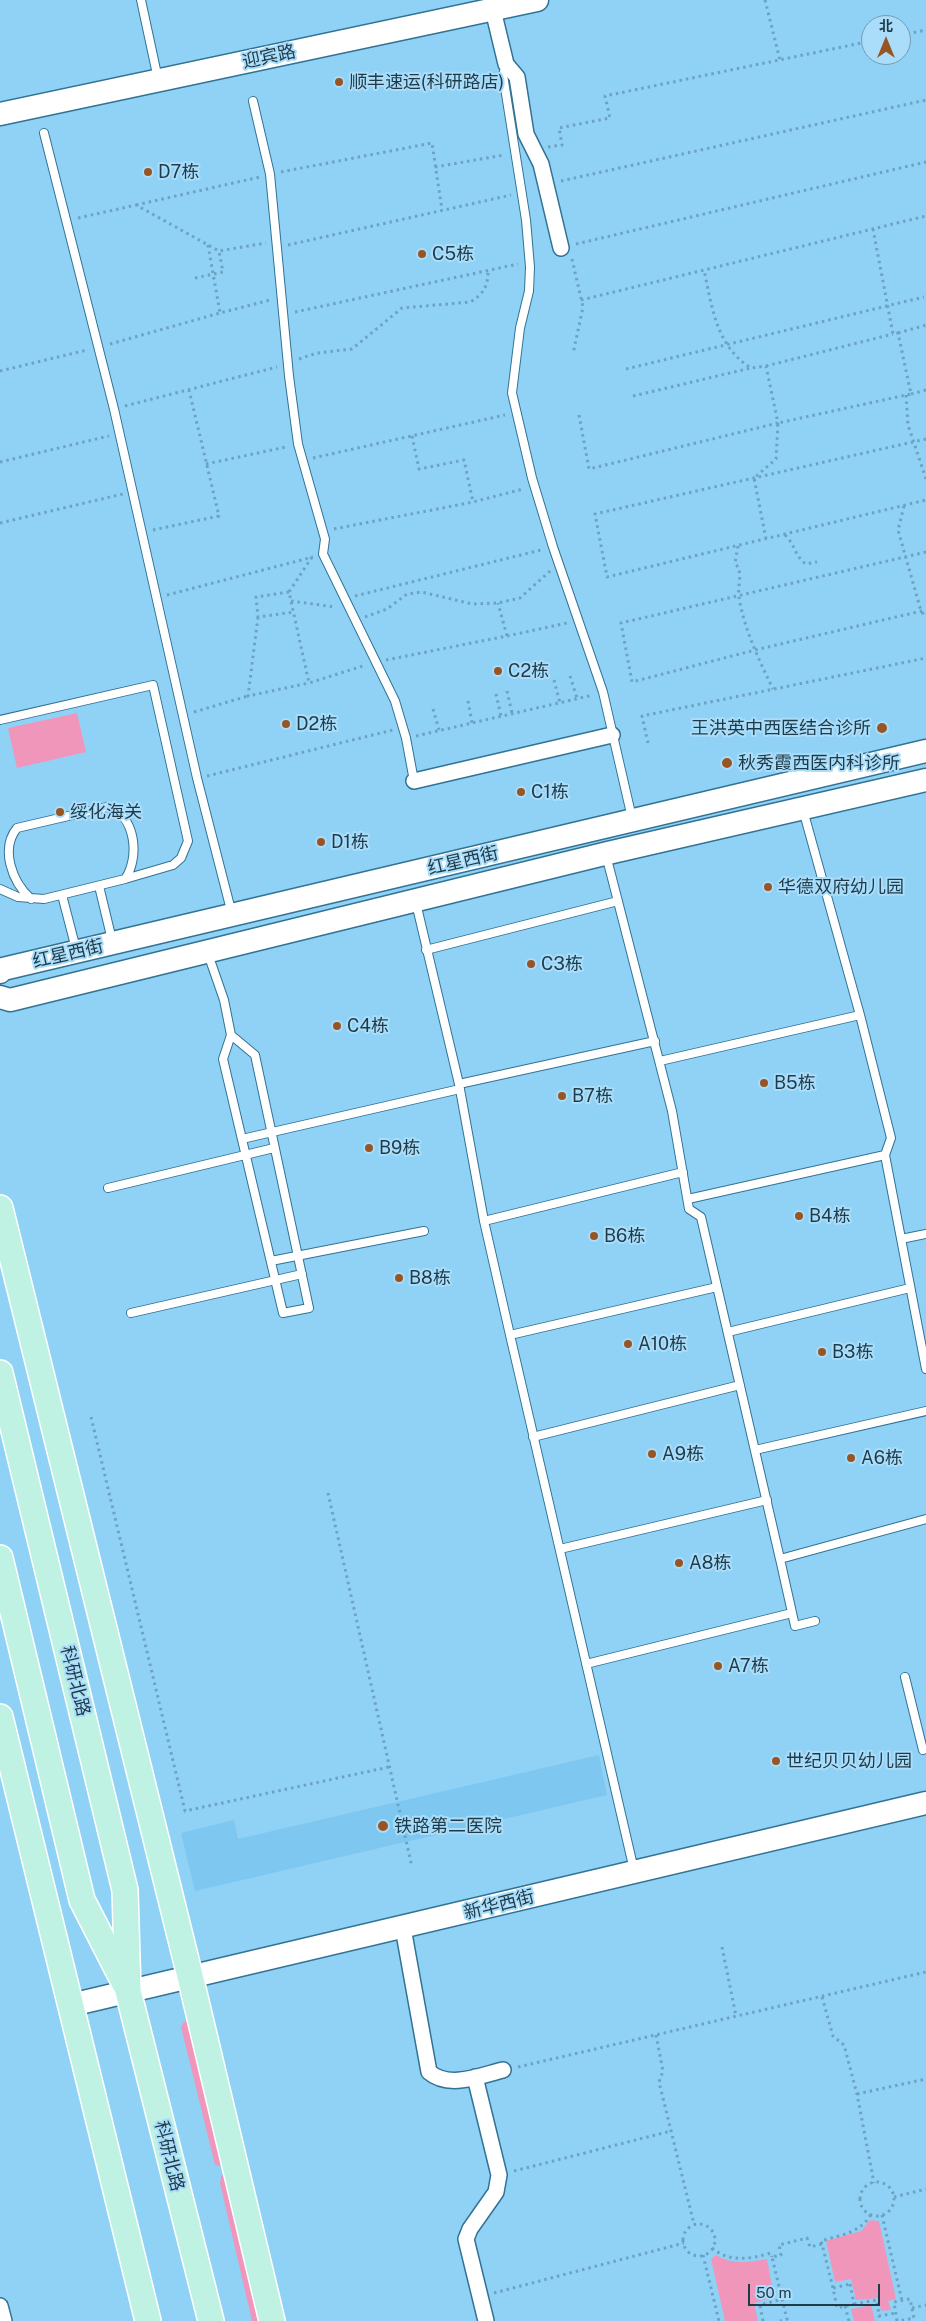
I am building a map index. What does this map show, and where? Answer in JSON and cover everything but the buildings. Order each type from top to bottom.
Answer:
[{"type":"main road","name":"迎宾路","points":[[0,114],[537,0]]},
{"type":"main road","name":"红星西街","points":[[0,972],[3,969],[926,751]]},
{"type":"main road","name":"红星西街","points":[[0,997],[10,1000],[416,902],[605,853],[926,780]]},
{"type":"main road","points":[[627,822],[628,848]]},
{"type":"main road","points":[[200,924],[208,952]]},
{"type":"main road","points":[[0,1208],[190,1976],[272,2321]]},
{"type":"main road","name":"科研北路","points":[[0,1373],[125,1890],[128,1991],[211,2321]]},
{"type":"main road","name":"科研北路","points":[[0,1558],[82,1900],[128,1991]]},
{"type":"main road","points":[[0,1717],[148,2321]]},
{"type":"main road","name":"新华西街","points":[[71,2005],[926,1803]]},
{"type":"street","points":[[493,10],[506,64],[517,77],[526,134],[541,164],[565,247]]},
{"type":"street","points":[[414,781],[612,735]]},
{"type":"street","points":[[402,1928],[429,2072],[437,2079],[449,2082],[503,2070]]},
{"type":"street","points":[[475,2077],[499,2176],[496,2192],[470,2229],[466,2239],[486,2321]]},
{"type":"street","points":[[0,2306],[4,2321]]},
{"type":"lane","points":[[141,0],[158,80]]},
{"type":"lane","points":[[506,64],[503,74],[521,192],[529,261],[529,291],[520,328],[512,393],[534,486],[603,692],[627,822]]},
{"type":"lane","points":[[253,101],[270,174],[288,364],[298,444],[325,539],[323,554],[395,700],[406,738],[414,781]]},
{"type":"lane","points":[[44,133],[68,221],[114,409],[198,778],[232,916]]},
{"type":"lane","points":[[0,720],[153,685],[188,841],[181,858],[173,865],[125,880],[62,895],[31,898],[18,897],[0,889]]},
{"type":"lane","points":[[31,898],[18,885],[10,867],[8,850],[14,832],[18,828],[107,807],[116,809],[121,814],[130,828],[133,838],[132,867],[125,880]]},
{"type":"lane","points":[[803,809],[860,1015],[891,1138],[885,1155],[910,1288],[924,1345],[926,1370]]},
{"type":"lane","points":[[605,853],[656,1041],[689,1209],[701,1217],[795,1626],[815,1621]]},
{"type":"lane","points":[[99,886],[113,943]]},
{"type":"lane","points":[[62,895],[77,952]]},
{"type":"lane","points":[[416,902],[460,1087],[484,1221],[635,1872]]},
{"type":"lane","points":[[426,950],[618,902]]},
{"type":"lane","points":[[208,952],[224,1000],[231,1035],[223,1059],[283,1313],[309,1308],[255,1055],[231,1035]]},
{"type":"lane","points":[[660,1061],[860,1015]]},
{"type":"lane","points":[[242,1139],[656,1041]]},
{"type":"lane","points":[[108,1188],[274,1148]]},
{"type":"lane","points":[[688,1199],[885,1155]]},
{"type":"lane","points":[[484,1221],[683,1172]]},
{"type":"lane","points":[[271,1261],[298,1254],[424,1231]]},
{"type":"lane","points":[[901,1239],[926,1234]]},
{"type":"lane","points":[[131,1313],[302,1274]]},
{"type":"lane","points":[[510,1335],[717,1287]]},
{"type":"lane","points":[[728,1332],[910,1288]]},
{"type":"lane","points":[[533,1436],[740,1386]]},
{"type":"lane","points":[[755,1450],[926,1411]]},
{"type":"lane","points":[[560,1550],[767,1500]]},
{"type":"lane","points":[[780,1559],[926,1519]]},
{"type":"lane","points":[[586,1664],[792,1613]]},
{"type":"lane","points":[[905,1677],[923,1750]]},
{"type":"path","points":[[765,0],[780,60]]},
{"type":"path","points":[[911,33],[926,30]]},
{"type":"path","points":[[533,150],[562,145],[558,128],[610,118],[605,96],[861,43]]},
{"type":"path","points":[[546,184],[926,100]]},
{"type":"path","points":[[68,221],[270,174],[432,143],[442,210]]},
{"type":"path","points":[[436,167],[515,153]]},
{"type":"path","points":[[573,354],[583,307],[565,247],[926,162]]},
{"type":"path","points":[[136,205],[219,250],[277,245],[521,192]]},
{"type":"path","points":[[581,300],[926,216]]},
{"type":"path","points":[[873,228],[893,334]]},
{"type":"path","points":[[208,244],[220,313]]},
{"type":"path","points":[[195,278],[223,272],[219,250]]},
{"type":"path","points":[[283,314],[529,261]]},
{"type":"path","points":[[114,409],[288,364],[318,353],[352,349],[402,308],[470,302],[480,296],[485,289],[488,270]]},
{"type":"path","points":[[704,270],[716,325],[726,345],[743,363],[752,368]]},
{"type":"path","points":[[626,369],[888,306],[925,299],[926,292]]},
{"type":"path","points":[[0,371],[99,347],[220,313],[282,298]]},
{"type":"path","points":[[634,396],[766,366],[926,325]]},
{"type":"path","points":[[898,333],[911,394]]},
{"type":"path","points":[[754,478],[776,459],[778,423],[766,366]]},
{"type":"path","points":[[143,532],[219,516],[189,390]]},
{"type":"path","points":[[579,415],[589,469],[778,423],[926,390]]},
{"type":"path","points":[[906,395],[908,425],[926,479]]},
{"type":"path","points":[[303,460],[516,412]]},
{"type":"path","points":[[0,462],[120,434]]},
{"type":"path","points":[[412,436],[419,469],[464,460],[473,502]]},
{"type":"path","points":[[926,439],[595,514],[607,577],[926,500]]},
{"type":"path","points":[[206,464],[298,444]]},
{"type":"path","points":[[754,478],[766,539]]},
{"type":"path","points":[[323,532],[473,502],[534,486]]},
{"type":"path","points":[[0,523],[133,492]]},
{"type":"path","points":[[905,505],[898,530],[921,611],[926,617]]},
{"type":"path","points":[[785,535],[792,541],[799,560],[806,564],[817,562]]},
{"type":"path","points":[[738,546],[736,563],[740,569],[739,596],[755,650],[774,689]]},
{"type":"path","points":[[345,598],[553,547]]},
{"type":"path","points":[[926,552],[621,623],[632,682],[755,650],[926,610]]},
{"type":"path","points":[[158,597],[323,554]]},
{"type":"path","points":[[248,696],[258,617],[256,597],[289,592],[313,557]]},
{"type":"path","points":[[356,620],[387,609],[407,594],[422,592],[472,604],[498,603],[520,598],[548,572],[560,568]]},
{"type":"path","points":[[289,592],[309,683]]},
{"type":"path","points":[[291,601],[350,609]]},
{"type":"path","points":[[498,603],[507,636]]},
{"type":"path","points":[[258,617],[294,612]]},
{"type":"path","points":[[184,715],[248,696],[309,683],[376,662],[579,621]]},
{"type":"path","points":[[648,743],[642,716],[926,658]]},
{"type":"path","points":[[570,676],[577,698]]},
{"type":"path","points":[[554,680],[560,703]]},
{"type":"path","points":[[507,691],[512,713]]},
{"type":"path","points":[[406,738],[603,692]]},
{"type":"path","points":[[496,694],[501,716]]},
{"type":"path","points":[[468,700],[472,723]]},
{"type":"path","points":[[433,709],[439,730]]},
{"type":"path","points":[[198,778],[403,727]]},
{"type":"path","points":[[91,1417],[185,1811],[389,1767]]},
{"type":"path","points":[[328,1493],[412,1867]]},
{"type":"path","points":[[722,1947],[736,2016]]},
{"type":"path","points":[[503,2070],[926,1972]]},
{"type":"path","points":[[822,1996],[833,2036],[844,2045],[857,2094],[874,2183]]},
{"type":"path","points":[[656,2035],[663,2071],[658,2082],[694,2224]]},
{"type":"path","points":[[857,2094],[926,2079]]},
{"type":"path","points":[[499,2176],[671,2132]]},
{"type":"path","points":[[874,2183],[887,2186],[894,2197],[891,2210],[882,2215],[871,2214],[863,2207],[861,2195],[867,2186],[874,2183]]},
{"type":"path","points":[[894,2197],[926,2189]]},
{"type":"path","points":[[871,2214],[867,2222],[859,2229],[821,2241],[837,2308],[877,2300],[879,2316],[896,2313]]},
{"type":"path","points":[[882,2215],[902,2301]]},
{"type":"path","points":[[694,2224],[705,2225],[713,2231],[715,2240],[712,2248],[703,2255],[693,2254],[684,2243],[686,2231],[694,2224]]},
{"type":"path","points":[[772,2257],[781,2255],[778,2245],[807,2238],[810,2247],[822,2244]]},
{"type":"path","points":[[480,2297],[684,2243]]},
{"type":"path","points":[[712,2248],[726,2258],[740,2259],[771,2254],[787,2320],[780,2321]]},
{"type":"path","points":[[703,2255],[719,2321]]},
{"type":"path","points":[[833,2288],[850,2284],[854,2304]]},
{"type":"path","points":[[763,2321],[760,2304],[782,2299]]},
{"type":"path","points":[[910,2299],[914,2318],[898,2321],[894,2302],[902,2301],[910,2299]]},
{"type":"path","points":[[912,2308],[926,2305]]},
{"type":"path","points":[[845,2306],[849,2321]]},
{"type":"shaded area","points":[[77,713],[86,752],[17,768],[8,728]]},
{"type":"shaded area","name":"铁路第二医院","points":[[599,1755],[607,1795],[195,1891],[181,1833],[234,1820],[238,1839]]},
{"type":"shaded area","points":[[184,2022],[189,2022],[225,2166],[215,2165],[181,2027]]},
{"type":"shaded area","points":[[225,2173],[265,2321],[252,2321],[220,2183],[221,2176]]},
{"type":"shaded area","points":[[870,2220],[879,2221],[896,2299],[888,2301],[891,2310],[881,2311],[879,2298],[856,2300],[851,2279],[835,2282],[826,2241],[861,2231]]},
{"type":"shaded area","points":[[716,2255],[734,2261],[747,2262],[767,2259],[774,2297],[754,2303],[758,2321],[725,2321],[711,2259]]},
{"type":"shaded area","points":[[871,2305],[875,2321],[854,2321],[851,2309]]},
{"type":"place","name":"顺丰速运(科研路店)","points":[[339,82]]},
{"type":"place","name":"D7栋","points":[[148,172]]},
{"type":"place","name":"C5栋","points":[[422,254]]},
{"type":"place","name":"C2栋","points":[[498,671]]},
{"type":"place","name":"D2栋","points":[[286,724]]},
{"type":"place","name":"王洪英中西医结合诊所","points":[[882,728]]},
{"type":"place","name":"秋秀霞西医内科诊所","points":[[727,763]]},
{"type":"place","name":"C1栋","points":[[521,792]]},
{"type":"place","name":"绥化海关","points":[[60,812]]},
{"type":"place","name":"D1栋","points":[[321,842]]},
{"type":"place","name":"华德双府幼儿园","points":[[768,887]]},
{"type":"place","name":"C3栋","points":[[531,964]]},
{"type":"place","name":"C4栋","points":[[337,1026]]},
{"type":"place","name":"B5栋","points":[[764,1083]]},
{"type":"place","name":"B7栋","points":[[562,1096]]},
{"type":"place","name":"B9栋","points":[[369,1148]]},
{"type":"place","name":"B4栋","points":[[799,1216]]},
{"type":"place","name":"B6栋","points":[[594,1236]]},
{"type":"place","name":"B8栋","points":[[399,1278]]},
{"type":"place","name":"A10栋","points":[[628,1344]]},
{"type":"place","name":"B3栋","points":[[822,1352]]},
{"type":"place","name":"A9栋","points":[[652,1454]]},
{"type":"place","name":"A6栋","points":[[851,1458]]},
{"type":"place","name":"A8栋","points":[[679,1563]]},
{"type":"place","name":"A7栋","points":[[718,1666]]},
{"type":"place","name":"世纪贝贝幼儿园","points":[[776,1761]]},
{"type":"place","name":"铁路第二医院","points":[[383,1826]]}]
